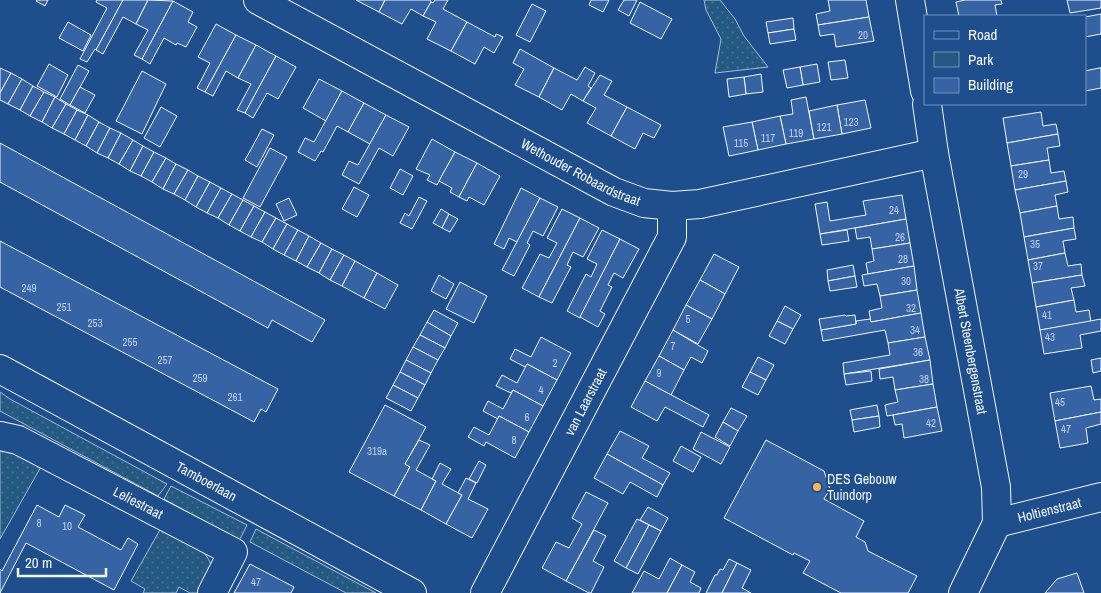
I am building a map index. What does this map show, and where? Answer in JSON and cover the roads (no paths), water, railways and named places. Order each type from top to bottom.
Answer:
[{"type":"street","name":"Wethouder Robaardstraat","points":[[258,0],[614,192],[644,203],[672,206],[700,204],[934,153]]},
{"type":"street","points":[[910,0],[924,85]]},
{"type":"street","name":"Albert Steenbergenstraat","points":[[927,105],[934,153],[996,486],[997,523],[963,593]]},
{"type":"street","name":"van Laarstraat","points":[[485,593],[672,237],[672,206]]},
{"type":"street","name":"Tamboerlaan","points":[[0,370],[412,593]]},
{"type":"street","name":"Leliestraat","points":[[0,436],[18,440],[233,552],[212,593]]},
{"type":"street","name":"Holtienstraat","points":[[997,523],[1101,497]]},
{"type":"place","name":"DES Gebouw Tuindorp","points":[[817,487]]}]
